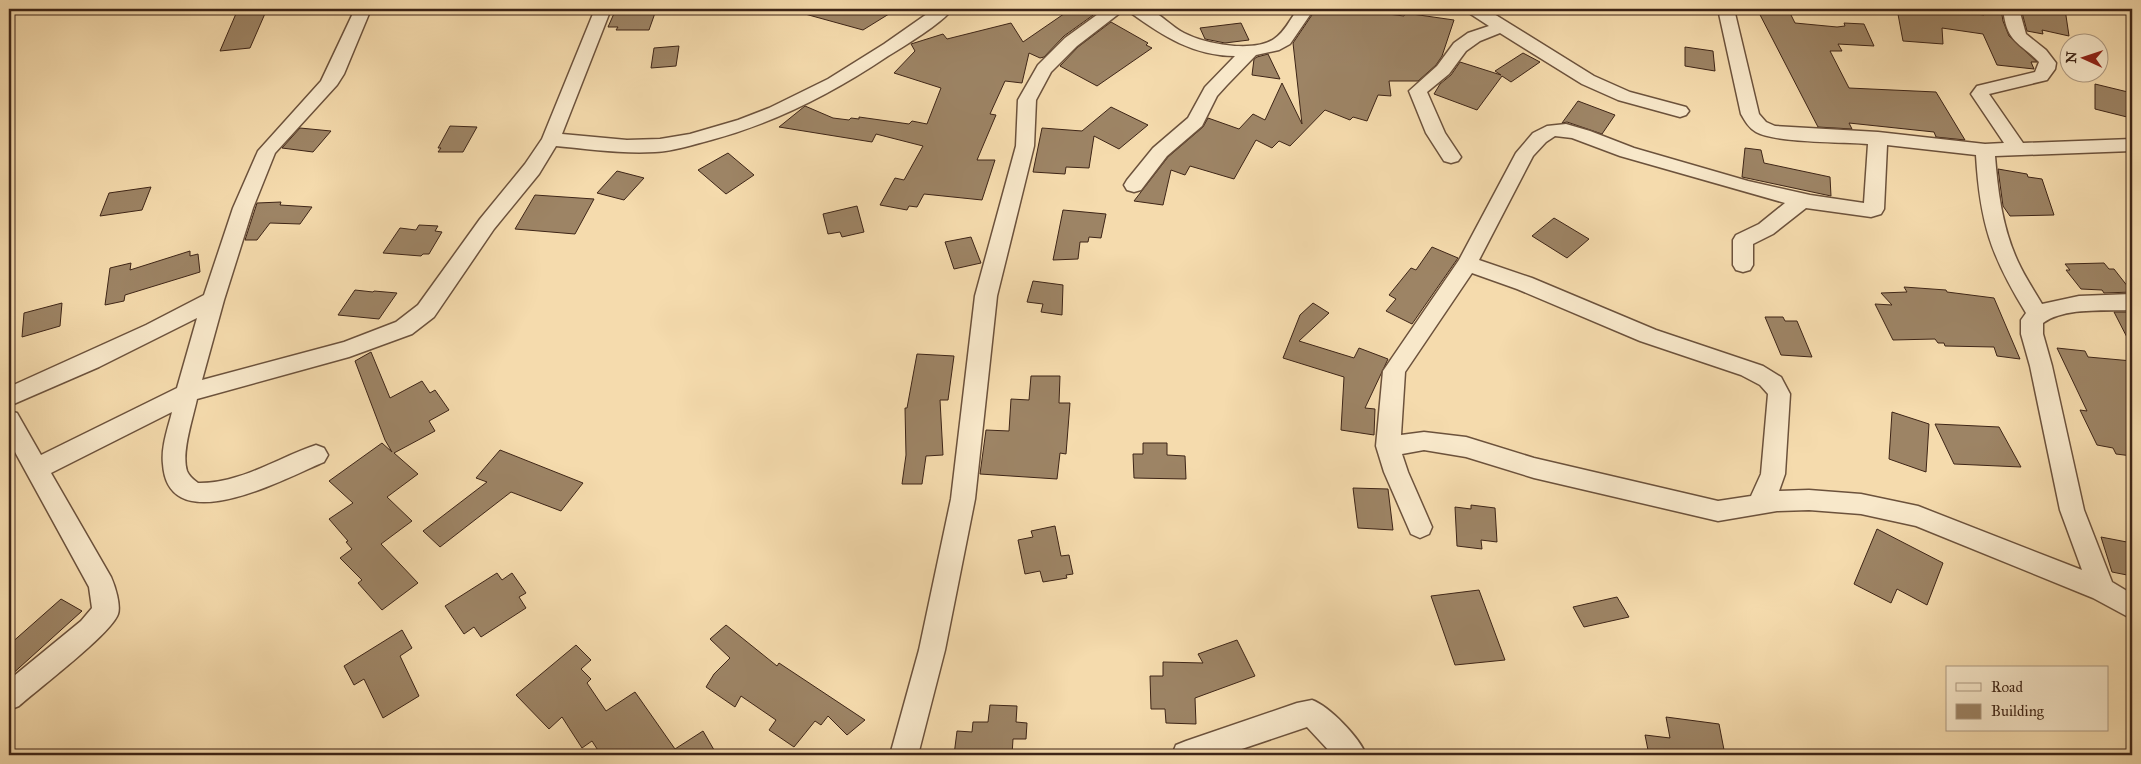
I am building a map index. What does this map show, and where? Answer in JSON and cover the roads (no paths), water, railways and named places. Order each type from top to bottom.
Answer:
[{"type":"street","points":[[316,455],[250,482],[216,492],[196,493],[179,481],[175,470],[176,447],[188,393],[213,300],[242,208],[267,151],[316,98],[335,74],[363,9]]},
{"type":"street","points":[[36,469],[188,393],[349,350],[390,334],[415,321],[426,311],[487,224],[532,169],[551,139],[603,9]]},
{"type":"street","points":[[551,139],[636,147],[654,146],[693,139],[768,117],[826,88],[897,45],[944,9]]},
{"type":"street","points":[[904,755],[932,650],[963,499],[986,296],[1025,146],[1027,100],[1044,69],[1085,29],[1117,9]]},
{"type":"street","points":[[1137,9],[1175,37],[1192,45],[1200,48],[1234,52],[1267,48],[1284,40],[1306,9]]},
{"type":"street","points":[[1475,9],[1572,71],[1596,83],[1624,96],[1680,111]]},
{"type":"street","points":[[1726,9],[1750,114],[1757,125],[1774,132],[1878,138],[1985,150],[2132,145]]},
{"type":"street","points":[[2011,9],[2012,18],[2020,40],[2044,57],[2048,64],[2041,76],[1983,90],[1980,94],[1982,100],[2017,148]]},
{"type":"street","points":[[1450,157],[1425,113],[1418,91],[1443,70],[1460,47],[1474,37],[1501,27]]},
{"type":"street","points":[[1134,185],[1147,173],[1167,145],[1196,121],[1211,91],[1252,50]]},
{"type":"street","points":[[1420,527],[1396,472],[1388,446],[1392,405],[1392,380],[1396,365],[1467,264],[1482,231],[1525,153],[1538,138],[1554,130],[1568,131],[1625,151],[1754,188],[1841,208],[1873,210],[1878,138]]},
{"type":"street","points":[[1985,150],[1987,194],[2002,250],[2010,268],[2038,315]]},
{"type":"street","points":[[1743,265],[1743,240],[1766,229],[1802,200]]},
{"type":"street","points":[[1467,264],[1554,295],[1653,337],[1747,368],[1774,383],[1779,394],[1773,474],[1769,487],[1759,504]]},
{"type":"street","points":[[9,397],[100,357],[213,300]]},
{"type":"street","points":[[2102,590],[2072,510],[2060,462],[2042,366],[2032,334],[2032,320],[2038,315],[2070,305],[2132,302]]},
{"type":"street","points":[[9,420],[102,585],[106,612],[90,629],[9,697]]},
{"type":"street","points":[[1388,446],[1424,441],[1466,447],[1534,468],[1718,510],[1726,511],[1759,504],[1809,500],[1861,504],[1918,516],[2102,590],[2132,607]]},
{"type":"street","points":[[1186,755],[1297,716],[1312,713],[1352,755]]}]
